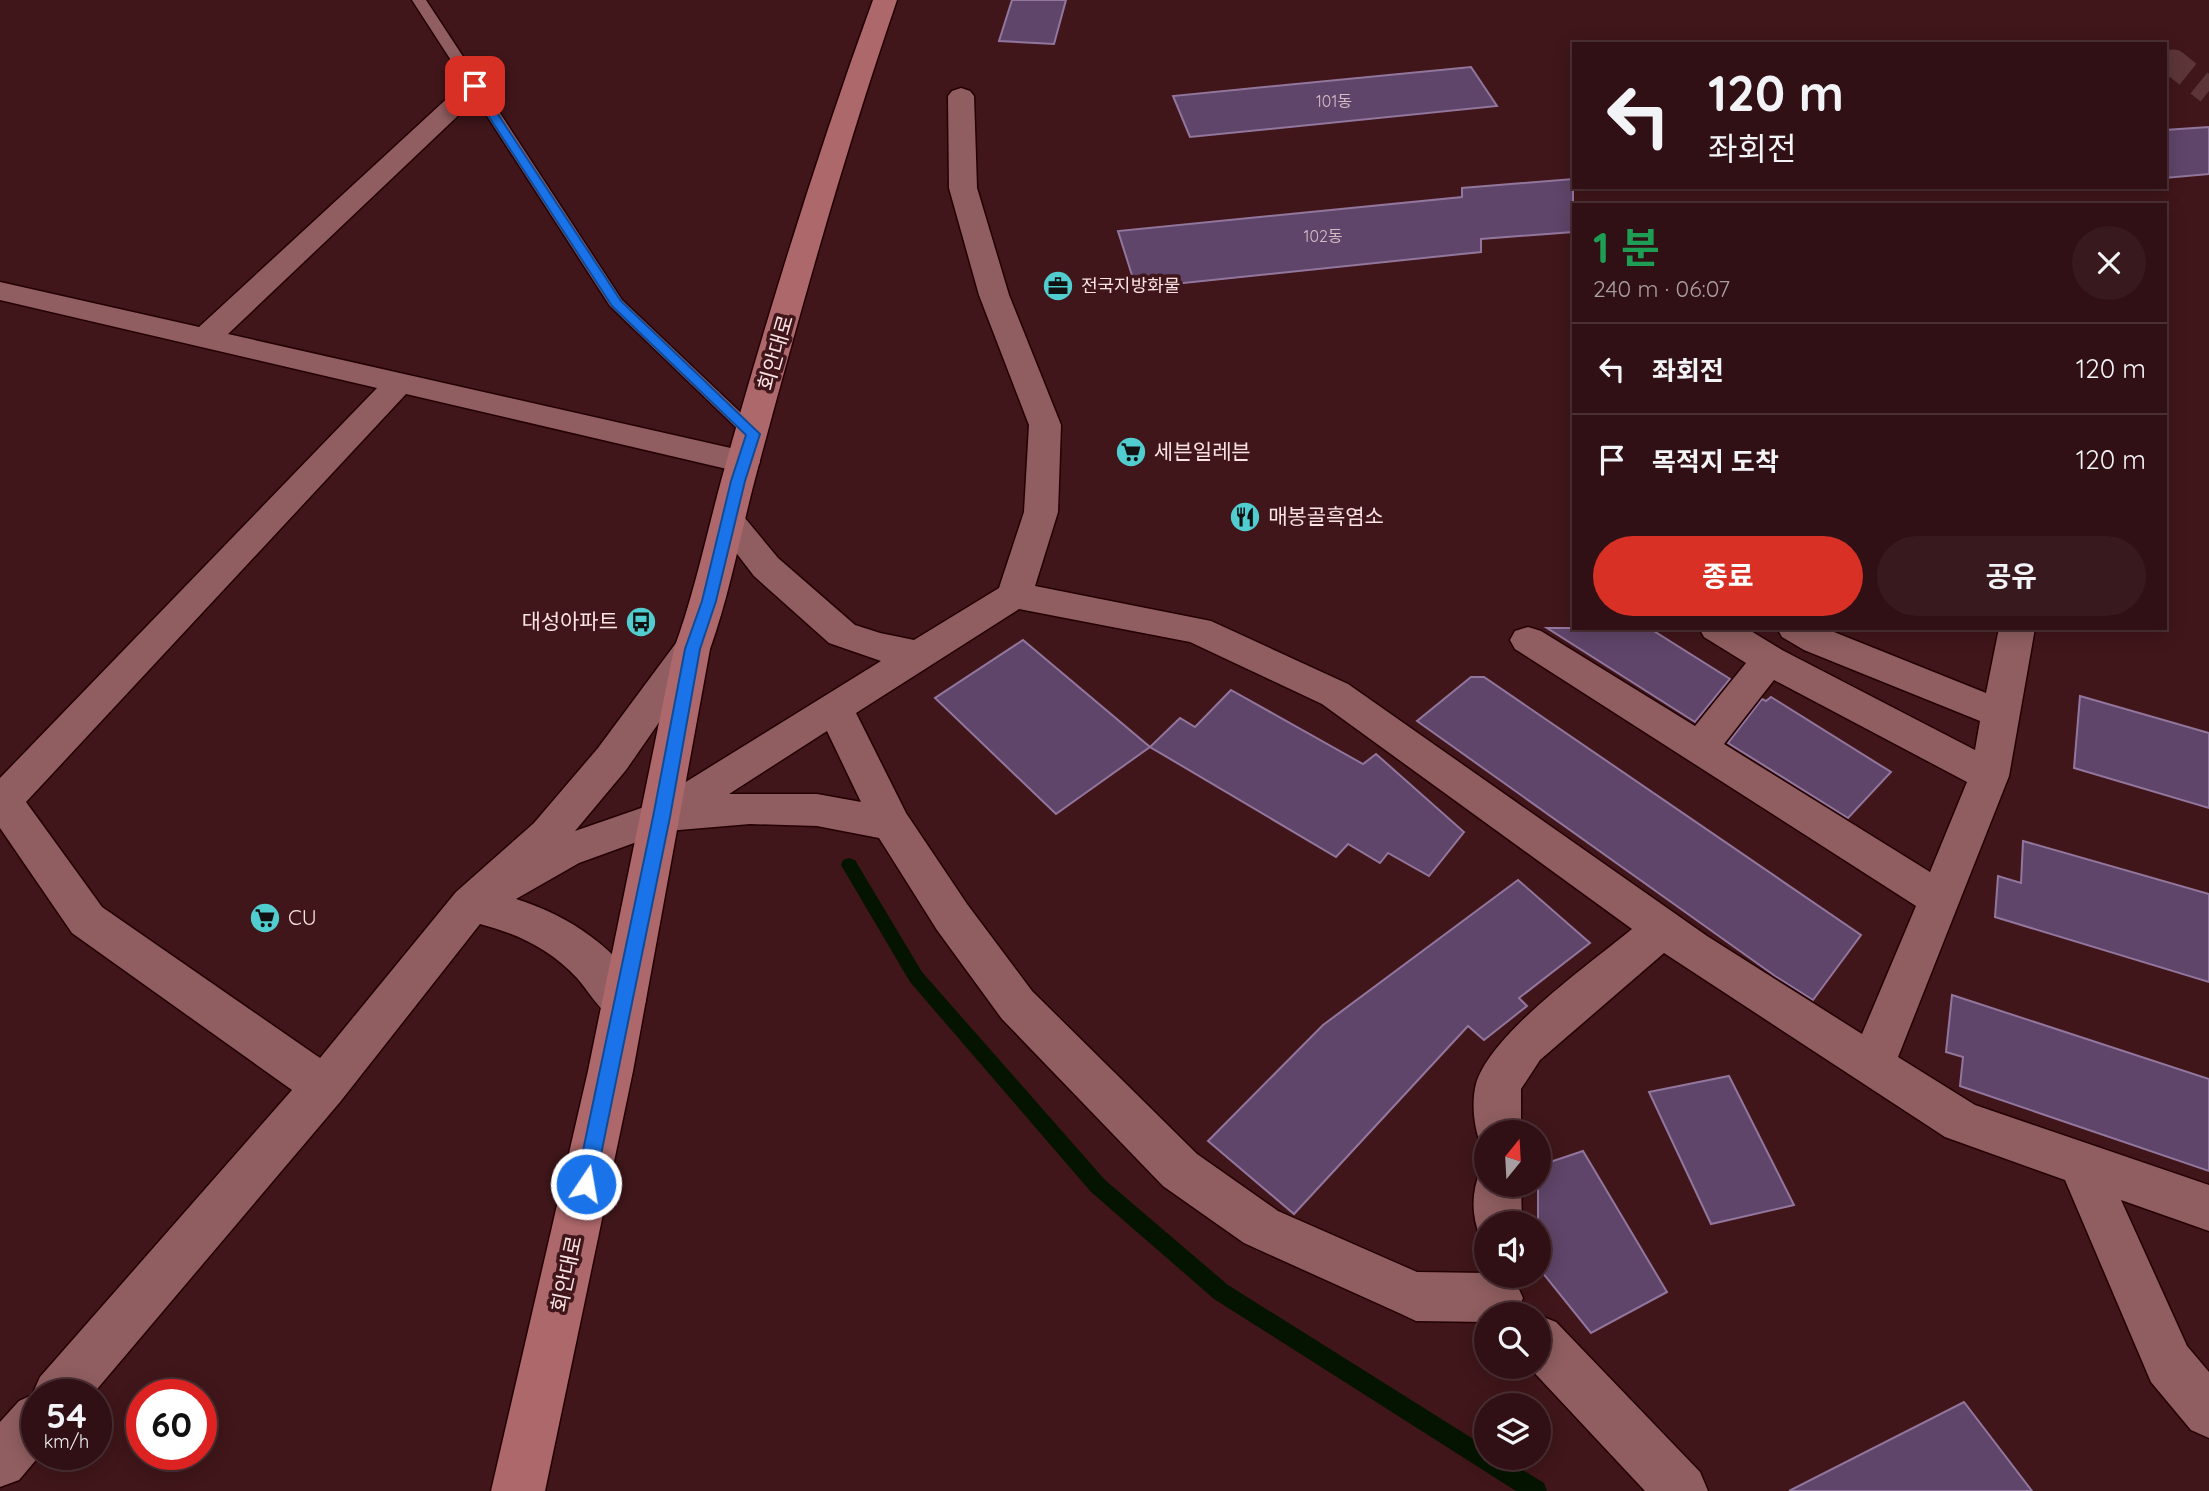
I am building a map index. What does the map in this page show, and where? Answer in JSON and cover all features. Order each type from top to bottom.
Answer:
[{"type":"main road","name":"회안대로","points":[[518,1491],[548,1367],[624,1001],[692,649],[709,601],[748,448],[843,119],[885,0]]},
{"type":"street","points":[[206,338],[475,86]]},
{"type":"street","points":[[471,904],[565,851],[661,817],[1014,595],[1041,512],[1045,425],[994,295],[963,188],[961,96]]},
{"type":"street","points":[[0,291],[399,383],[748,448]]},
{"type":"street","points":[[324,1087],[87,919],[2,801],[399,383]]},
{"type":"street","points":[[729,520],[765,568],[842,634],[876,646],[917,654]]},
{"type":"street","points":[[1014,595],[1198,630],[1335,694],[1663,928],[1961,1122],[2209,1208]]},
{"type":"street","points":[[1720,630],[1769,660],[1989,776]]},
{"type":"street","points":[[1798,630],[1816,641],[2001,714]]},
{"type":"street","points":[[1872,1065],[1989,776],[2017,630]]},
{"type":"street","points":[[1528,640],[1939,899]]},
{"type":"street","points":[[72,1379],[324,1087],[471,904],[548,835],[612,759],[692,649]]},
{"type":"street","points":[[1699,748],[1769,660]]},
{"type":"street","points":[[834,707],[892,824],[952,917],[1017,1005],[1180,1170],[1261,1227],[1416,1296],[1503,1296]]},
{"type":"street","points":[[661,817],[750,808],[817,810],[892,824]]},
{"type":"street","points":[[471,904],[520,916],[563,937],[591,961],[624,1001]]},
{"type":"street","points":[[1498,1120],[1498,1085],[1524,1046],[1663,928]]},
{"type":"street","points":[[2081,1163],[2169,1364],[2209,1412]]},
{"type":"street","points":[[1551,1354],[1681,1491]]},
{"type":"street","points":[[0,1461],[21,1437]]},
{"type":"lane","points":[[419,0],[617,303],[748,448]]},
{"type":"building","points":[[1012,0],[1066,0],[1054,44],[999,41]]},
{"type":"building","points":[[1471,67],[1497,106],[1190,137],[1173,96]]},
{"type":"building","points":[[2209,127],[2209,174],[2167,178],[2167,130]]},
{"type":"building","points":[[1572,179],[1572,232],[1481,239],[1481,252],[1136,288],[1118,231],[1462,197],[1462,188]]},
{"type":"building","points":[[1547,628],[1652,630],[1730,679],[1695,722]]},
{"type":"building","points":[[1023,640],[1150,747],[1056,814],[935,698]]},
{"type":"building","points":[[1471,677],[1484,677],[1861,935],[1813,1000],[1775,976],[1417,721]]},
{"type":"building","points":[[1231,690],[1363,764],[1376,754],[1464,832],[1429,876],[1388,853],[1380,863],[1348,844],[1336,857],[1150,747],[1180,718],[1195,727]]},
{"type":"building","points":[[2080,696],[2209,733],[2209,808],[2074,768]]},
{"type":"building","points":[[1771,697],[1891,772],[1848,818],[1728,743],[1762,699],[1766,701]]},
{"type":"building","points":[[2023,841],[2209,894],[2209,982],[1995,917],[1998,876],[2021,883]]},
{"type":"building","points":[[1518,880],[1590,943],[1519,998],[1527,1006],[1484,1040],[1468,1026],[1294,1214],[1208,1141],[1323,1025]]},
{"type":"building","points":[[1952,995],[2209,1079],[2209,1171],[1960,1086],[1963,1057],[1946,1052]]},
{"type":"building","points":[[1729,1076],[1794,1205],[1711,1224],[1649,1092]]},
{"type":"building","points":[[1583,1151],[1667,1292],[1591,1333],[1551,1283],[1551,1211],[1538,1211],[1538,1197],[1551,1197],[1551,1162]]},
{"type":"building","points":[[1964,1402],[2032,1491],[1789,1491]]},
{"type":"waterway","points":[[849,865],[916,977],[1098,1186],[1221,1292],[1536,1491]]},
{"type":"tunnel","points":[[2167,64],[2174,63],[2209,91]]},
{"type":"place","name":"전국지방화물","points":[[1058,286]]},
{"type":"place","name":"세븐일레븐","points":[[1131,452]]},
{"type":"place","name":"매봉골흑염소","points":[[1245,517]]},
{"type":"place","name":"대성아파트","points":[[641,622]]},
{"type":"place","name":"CU","points":[[265,918]]},
{"type":"route","points":[[475,86],[617,303],[753,434],[738,481],[709,601],[692,649],[661,817],[586,1184]]}]
